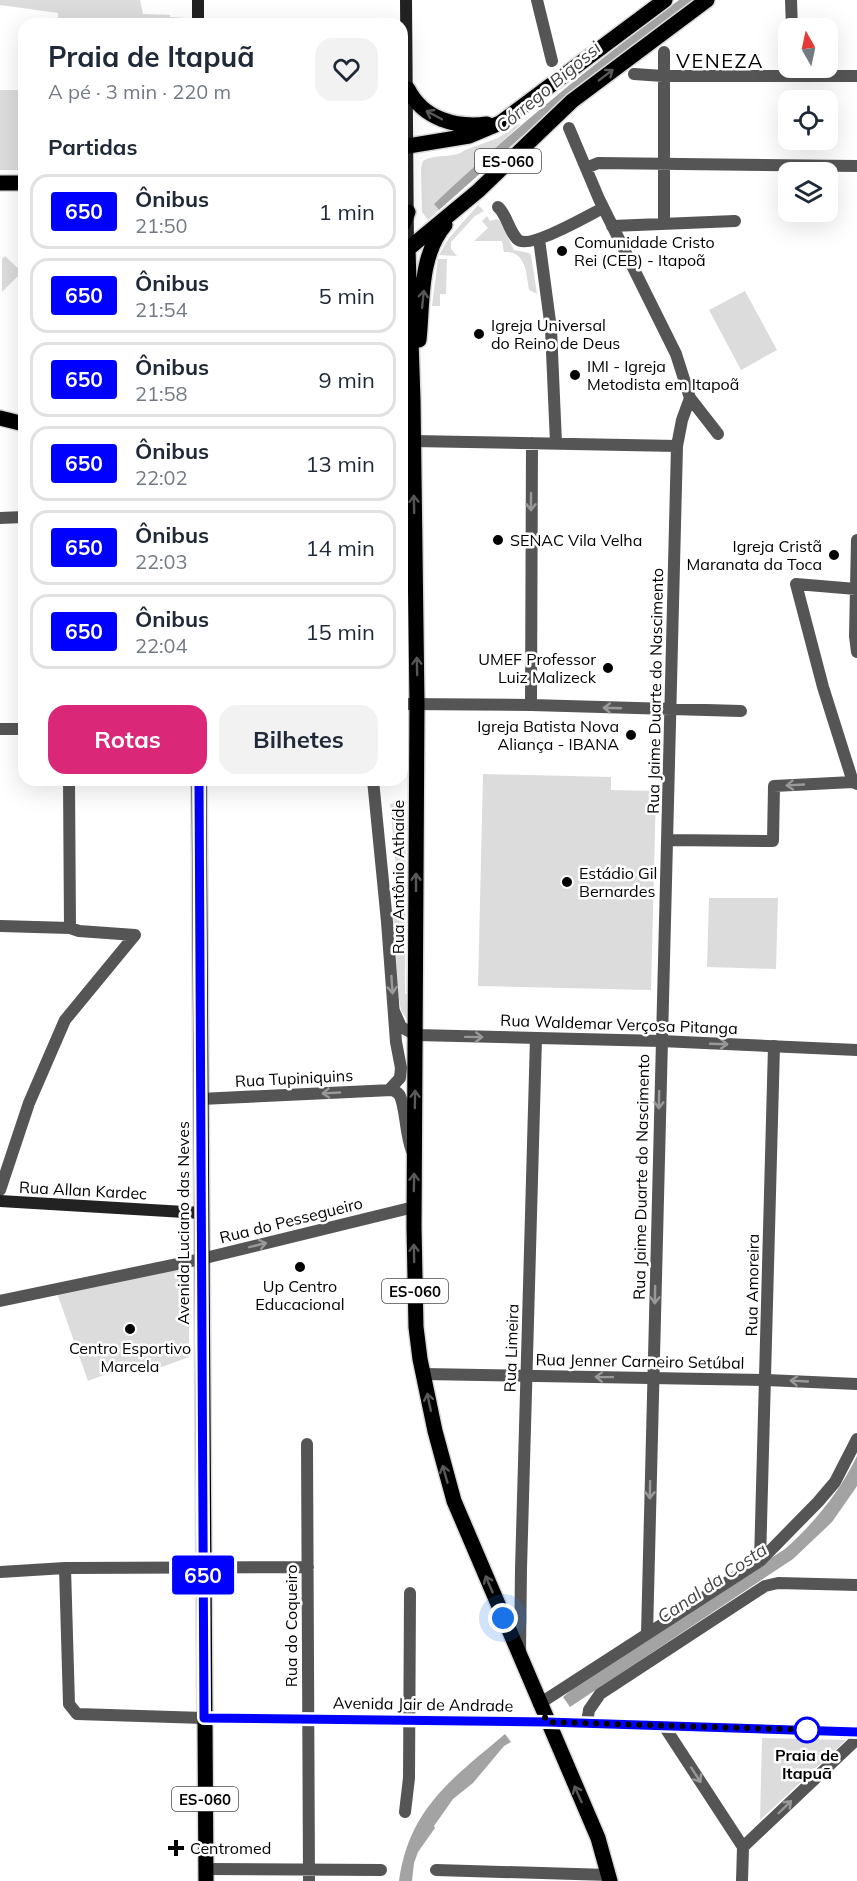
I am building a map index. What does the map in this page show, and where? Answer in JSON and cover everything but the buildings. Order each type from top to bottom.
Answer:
[{"type":"main road","points":[[198,0],[198,18]]},
{"type":"main road","name":"Rua Antônio Athaíde","points":[[406,0],[406,18]]},
{"type":"main road","name":"ES-060","points":[[408,146],[469,136],[510,117],[665,0]]},
{"type":"main road","name":"ES-060","points":[[456,210],[572,101],[706,0]]},
{"type":"main road","points":[[408,89],[422,108],[447,121],[478,125],[510,117]]},
{"type":"main road","points":[[0,183],[18,183]]},
{"type":"main road","points":[[408,250],[456,210]]},
{"type":"main road","points":[[413,399],[428,258],[436,237],[456,210]]},
{"type":"main road","name":"Rua Antônio Athaíde","points":[[408,307],[413,399],[408,419]]},
{"type":"main road","points":[[0,418],[18,422]]},
{"type":"main road","name":"Rua Antônio Athaíde","points":[[408,426],[413,441],[410,704],[416,1035]]},
{"type":"main road","name":"Avenida Luciano das Neves","points":[[199,786],[206,1875]]},
{"type":"main road","name":"ES-060","points":[[416,1035],[414,1158],[416,1327],[423,1374],[441,1460],[454,1501],[598,1838],[610,1878]]},
{"type":"main road","name":"Rua Allan Kardec","points":[[0,1201],[201,1213]]},
{"type":"main road","name":"Avenida Jair de Andrade","points":[[204,1718],[547,1722],[857,1732]]},
{"type":"street","points":[[537,0],[552,61]]},
{"type":"street","points":[[791,0],[792,18]]},
{"type":"street","points":[[664,52],[664,224]]},
{"type":"street","points":[[634,74],[778,72]]},
{"type":"street","points":[[838,75],[857,76]]},
{"type":"street","points":[[569,128],[603,208],[676,354],[690,398],[718,434]]},
{"type":"street","points":[[586,168],[598,163],[857,166]]},
{"type":"street","points":[[498,207],[503,212],[516,238],[526,243],[603,208]]},
{"type":"street","points":[[612,226],[735,221]]},
{"type":"street","points":[[539,239],[551,329],[556,443]]},
{"type":"street","name":"Rua Jaime Duarte do Nascimento","points":[[647,1634],[677,446],[682,420],[690,398]]},
{"type":"street","points":[[413,441],[677,446]]},
{"type":"street","points":[[531,705],[532,443]]},
{"type":"street","points":[[0,518],[18,517]]},
{"type":"street","points":[[857,540],[857,652]]},
{"type":"street","points":[[668,840],[773,841],[774,786],[855,783],[823,687],[796,584],[856,589]]},
{"type":"street","points":[[410,704],[741,711]]},
{"type":"street","points":[[0,729],[18,729]]},
{"type":"street","points":[[69,786],[70,928]]},
{"type":"street","points":[[374,786],[396,1042],[401,1073],[397,1084],[389,1090]]},
{"type":"street","points":[[0,926],[70,928],[79,932],[135,934],[65,1020],[29,1103],[0,1190]]},
{"type":"street","points":[[394,1011],[400,1027],[416,1035]]},
{"type":"street","name":"Rua Waldemar Verçosa Pitanga","points":[[416,1035],[661,1041],[857,1050]]},
{"type":"street","name":"Rua Limeira","points":[[520,1659],[520,1569],[536,1038]]},
{"type":"street","name":"Rua Amoreira","points":[[760,1561],[774,1046]]},
{"type":"street","points":[[389,1090],[397,1093],[400,1098],[405,1130],[414,1158]]},
{"type":"street","name":"Rua Tupiniquins","points":[[200,1098],[389,1090]]},
{"type":"street","name":"Rua do Pessegueiro","points":[[0,1301],[201,1259],[414,1207]]},
{"type":"street","name":"Rua Jenner Carneiro Setúbal","points":[[423,1374],[766,1380],[857,1384]]},
{"type":"street","points":[[539,1704],[760,1561],[835,1482],[857,1438]]},
{"type":"street","name":"Rua do Coqueiro","points":[[307,1444],[309,1875]]},
{"type":"street","points":[[0,1572],[64,1568],[308,1567]]},
{"type":"street","points":[[64,1568],[69,1704],[77,1714],[204,1718]]},
{"type":"street","points":[[587,1723],[589,1710],[600,1694],[762,1588],[774,1583],[857,1585]]},
{"type":"street","points":[[405,1812],[409,1778],[410,1593]]},
{"type":"street","points":[[664,1725],[743,1848],[742,1881]]},
{"type":"street","points":[[743,1848],[857,1739]]},
{"type":"street","points":[[206,1875],[309,1875],[381,1870]]},
{"type":"street","points":[[436,1870],[610,1878]]},
{"type":"shaded area","points":[[0,0],[140,0],[143,14],[186,18],[58,18],[58,13],[0,5]]},
{"type":"shaded area","points":[[679,0],[693,0],[565,98],[439,210],[434,204],[493,150],[615,48]]},
{"type":"shaded area","points":[[0,90],[18,90],[18,170],[0,170]]},
{"type":"shaded area","points":[[519,124],[434,204],[439,210],[428,220],[422,212],[421,168],[423,161],[461,153],[498,138]]},
{"type":"shaded area","points":[[478,205],[484,211],[475,216],[451,242],[451,249],[457,256],[439,255],[449,238]]},
{"type":"shaded area","points":[[487,216],[490,221],[497,219],[500,221],[514,250],[531,255],[537,294],[529,290],[526,270],[521,259],[517,255],[504,252],[502,241],[474,241],[488,228],[482,221]]},
{"type":"shaded area","points":[[5,256],[18,268],[18,276],[2,292],[2,259]]},
{"type":"shaded area","points":[[438,259],[447,259],[446,294],[440,294],[440,306],[432,306]]},
{"type":"shaded area","points":[[745,291],[777,350],[741,370],[709,310]]},
{"type":"shaded area","name":"Estádio Gil Bernardes","points":[[483,774],[611,777],[611,790],[656,791],[651,990],[478,986]]},
{"type":"shaded area","points":[[406,802],[405,994],[408,994],[408,1021],[401,1010],[399,999],[393,916],[401,919],[390,804]]},
{"type":"shaded area","points":[[709,898],[778,898],[776,969],[707,967]]},
{"type":"shaded area","name":"Centro Esportivo Marcela","points":[[179,1269],[189,1275],[189,1357],[140,1375],[135,1363],[88,1381],[57,1293]]},
{"type":"shaded area","points":[[857,1456],[857,1486],[832,1522],[793,1559],[570,1707],[563,1697],[576,1686],[785,1549],[826,1506]]},
{"type":"shaded area","points":[[505,1734],[511,1742],[504,1746],[473,1783],[453,1799],[434,1826],[435,1828],[418,1852],[412,1881],[399,1881],[412,1833],[423,1814],[451,1781]]},
{"type":"shaded area","points":[[762,1738],[846,1740],[760,1820]]},
{"type":"bus line","name":"650","points":[[199,786],[204,1718],[547,1722],[857,1732]]},
{"type":"place","name":"Comunidade Cristo Rei (CEB) - Itapoã","points":[[562,251]]},
{"type":"place","name":"Igreja Universal do Reino de Deus","points":[[479,334]]},
{"type":"place","name":"IMI - Igreja Metodista em Itapoã","points":[[575,375]]},
{"type":"place","name":"SENAC Vila Velha","points":[[498,540]]},
{"type":"place","name":"Igreja Cristã Maranata da Toca","points":[[834,555]]},
{"type":"place","name":"UMEF Professor Luiz Malizeck","points":[[608,668]]},
{"type":"place","name":"Igreja Batista Nova Aliança - IBANA","points":[[631,735]]},
{"type":"place","name":"Estádio Gil Bernardes","points":[[567,882]]},
{"type":"place","name":"Up Centro Educacional","points":[[300,1267]]},
{"type":"place","name":"Centro Esportivo Marcela","points":[[130,1329]]},
{"type":"place","name":"Praia de Itapuã","points":[[807,1730]]},
{"type":"place","name":"Centromed","points":[[176,1848]]},
{"type":"district","name":"VENEZA","points":[[720,60]]},
{"type":"route","points":[[503,1618],[547,1722],[811,1730],[807,1730]]},
{"type":"water label","name":"Córrego Bigossi","points":[[548,87]]},
{"type":"water label","name":"Canal da Costa","points":[[712,1583]]}]
